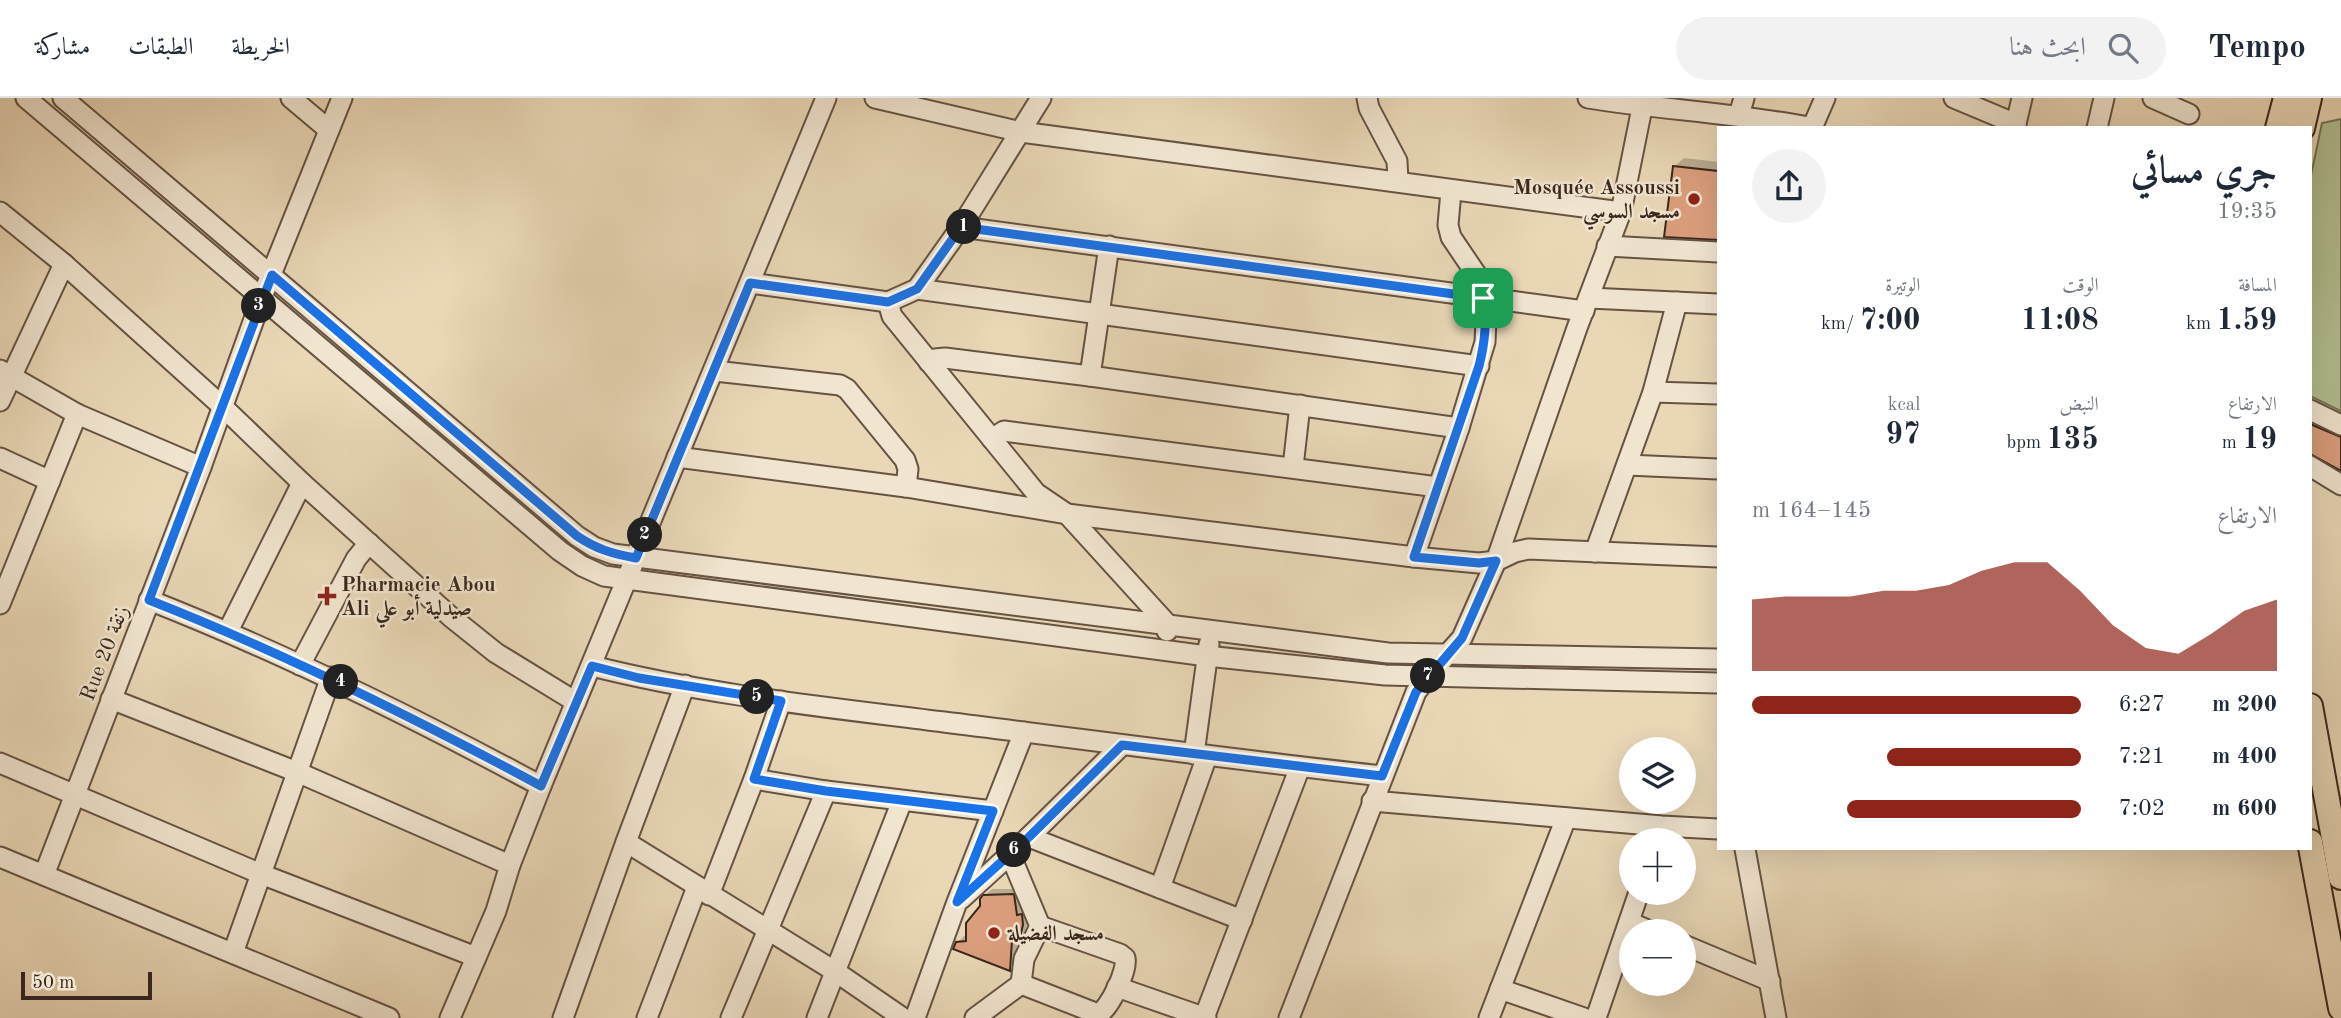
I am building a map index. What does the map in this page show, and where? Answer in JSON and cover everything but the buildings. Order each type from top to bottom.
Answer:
[{"type":"main road","points":[[2279,126],[2286,98]]},
{"type":"main road","points":[[2302,126],[2309,98]]},
{"type":"main road","points":[[2312,717],[2341,877]]},
{"type":"main road","points":[[2311,850],[2341,1008]]},
{"type":"street","points":[[26,98],[560,551],[582,566],[604,576],[1207,656],[1385,675],[1717,683]]},
{"type":"street","points":[[63,98],[577,536],[603,551],[636,558],[1388,653],[1717,659]]},
{"type":"street","points":[[291,98],[330,130]]},
{"type":"street","name":"Rue 20 زنقة","points":[[44,875],[201,467],[262,297],[342,98]]},
{"type":"street","points":[[450,1018],[496,911],[510,864],[541,786],[827,98]]},
{"type":"street","points":[[875,98],[1021,132],[1621,212]]},
{"type":"street","points":[[750,283],[888,302],[917,289],[961,227],[1041,98]]},
{"type":"street","points":[[1367,98],[1374,119],[1397,161],[1398,181]]},
{"type":"street","points":[[1588,98],[1742,106],[1806,126]]},
{"type":"street","points":[[1813,126],[1825,98]]},
{"type":"street","points":[[1954,98],[2015,126],[2022,98]]},
{"type":"street","points":[[2097,126],[2104,98]]},
{"type":"street","points":[[2153,98],[2190,113]]},
{"type":"street","points":[[1289,1018],[1416,692],[1462,638],[1496,561],[1621,212],[1642,102]]},
{"type":"street","points":[[1414,557],[1479,366],[1486,330],[1483,298],[1471,264],[1451,236],[1448,225],[1451,191]]},
{"type":"street","points":[[0,212],[64,264],[451,617],[496,653],[576,702]]},
{"type":"street","points":[[961,227],[1483,298],[1587,304],[1717,304]]},
{"type":"street","points":[[1090,376],[1109,246]]},
{"type":"street","points":[[1607,246],[1717,252]]},
{"type":"street","points":[[0,401],[6,373],[64,264]]},
{"type":"street","points":[[917,289],[1479,366]]},
{"type":"street","points":[[888,302],[892,317],[1036,493],[1068,514],[1168,625]]},
{"type":"street","points":[[1595,552],[1653,392],[1677,302]]},
{"type":"street","points":[[929,362],[945,358],[1090,376],[1458,428]]},
{"type":"street","points":[[715,371],[847,389],[905,460],[908,470],[906,487]]},
{"type":"street","points":[[6,373],[77,414],[201,467]]},
{"type":"street","points":[[1653,392],[1717,394]]},
{"type":"street","points":[[1293,467],[1300,405]]},
{"type":"street","points":[[2312,411],[2341,425]]},
{"type":"street","points":[[0,604],[77,414]]},
{"type":"street","points":[[992,439],[1003,431],[1438,487]]},
{"type":"street","points":[[677,457],[906,487],[1068,514],[1414,557],[1479,563],[1496,561],[1515,552],[1528,550],[1717,557]]},
{"type":"street","points":[[0,458],[50,481]]},
{"type":"street","points":[[1628,465],[1717,469]]},
{"type":"street","points":[[2312,467],[2341,485]]},
{"type":"street","points":[[228,631],[302,483]]},
{"type":"street","points":[[300,665],[356,559],[369,543]]},
{"type":"street","points":[[149,600],[228,631],[331,677],[541,786]]},
{"type":"street","points":[[1164,649],[1168,625]]},
{"type":"street","points":[[1160,888],[1200,755],[1211,631]]},
{"type":"street","points":[[592,666],[639,678],[781,701],[1382,776]]},
{"type":"street","points":[[233,953],[331,677]]},
{"type":"street","points":[[563,1018],[685,685]]},
{"type":"street","points":[[111,699],[297,772],[510,864]]},
{"type":"street","points":[[647,1018],[754,779],[781,701]]},
{"type":"street","points":[[915,1018],[1024,732]]},
{"type":"street","points":[[957,902],[1029,837],[1122,745]]},
{"type":"street","points":[[0,763],[261,874],[476,957]]},
{"type":"street","points":[[1117,987],[1205,1018],[1300,767]]},
{"type":"street","points":[[754,779],[826,791],[993,811]]},
{"type":"street","points":[[731,1018],[826,791]]},
{"type":"street","points":[[817,1018],[902,801]]},
{"type":"street","points":[[1372,801],[1566,818],[1628,828]]},
{"type":"street","points":[[1489,1018],[1566,818]]},
{"type":"street","points":[[1696,830],[1717,829]]},
{"type":"street","points":[[1029,837],[1242,920]]},
{"type":"street","points":[[626,842],[836,972],[904,1018]]},
{"type":"street","points":[[1745,850],[1776,1018]]},
{"type":"street","points":[[1010,854],[1041,926],[1123,956],[1126,963],[1104,1012],[1098,1014],[1021,984]]},
{"type":"street","points":[[2,862],[44,875],[381,1016]]},
{"type":"street","points":[[975,1018],[1021,984],[1024,959],[1041,926]]},
{"type":"street","points":[[1696,950],[1770,981]]},
{"type":"street","points":[[1597,1018],[1619,952]]},
{"type":"street","points":[[1500,989],[1584,1018]]},
{"type":"green space","points":[[2341,119],[2341,411],[2312,397],[2312,170],[2322,123]]},
{"type":"place","name":"Mosquée Assoussi مسجد السوسي","points":[[1694,199]]},
{"type":"place","name":"Pharmacie Abou Ali صيدلية أبو علي","points":[[327,596]]},
{"type":"place","name":"مسجد الفضيلة","points":[[994,933]]},
{"type":"route","points":[[961,227],[1483,298],[1485,342],[1479,366],[1414,557],[1479,563],[1496,561],[1462,638],[1416,692],[1382,776],[1122,745],[1029,837],[957,902],[993,811],[826,791],[754,779],[781,701],[639,678],[592,666],[541,786],[331,677],[228,631],[149,600],[272,275],[577,536],[594,547],[636,558],[750,283],[888,302],[917,289],[961,227]]}]
